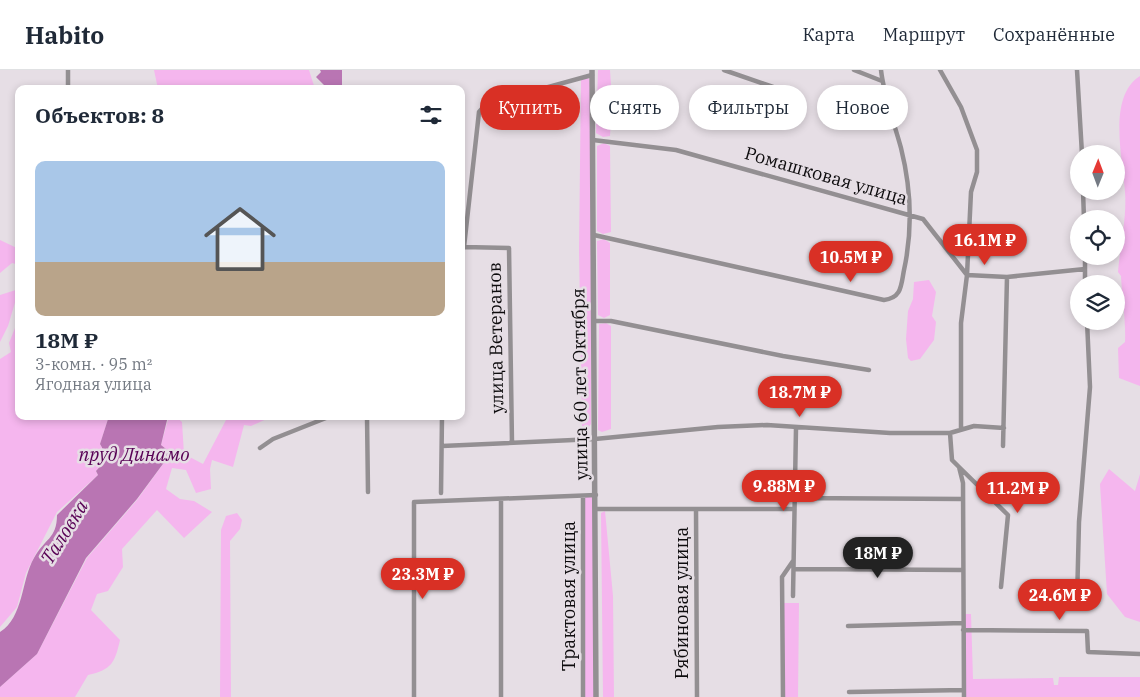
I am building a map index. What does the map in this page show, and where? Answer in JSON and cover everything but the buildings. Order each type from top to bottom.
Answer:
[{"type":"street","points":[[68,70],[68,85]]},
{"type":"street","points":[[724,70],[767,85]]},
{"type":"street","points":[[854,70],[882,81]]},
{"type":"street","points":[[594,235],[884,300],[894,299],[899,294],[906,258],[911,215],[901,149],[882,81],[881,70]]},
{"type":"street","points":[[940,70],[961,107],[977,150],[977,172],[971,192],[967,275],[961,323],[961,428]]},
{"type":"street","points":[[1078,70],[1082,145]]},
{"type":"street","points":[[465,225],[479,112],[486,104],[592,72]]},
{"type":"street","name":"улица 60 лет Октября","points":[[592,72],[596,697]]},
{"type":"street","name":"Ромашковая улица","points":[[593,140],[676,150],[923,219],[967,275]]},
{"type":"street","name":"улица Ветеранов","points":[[465,249],[508,248],[512,443]]},
{"type":"street","points":[[1085,265],[1085,275]]},
{"type":"street","points":[[967,275],[1007,277],[1085,269]]},
{"type":"street","points":[[1003,446],[1007,277]]},
{"type":"street","points":[[594,321],[611,320],[782,356],[869,370]]},
{"type":"street","points":[[1077,600],[1079,522],[1090,387],[1087,330]]},
{"type":"street","points":[[260,448],[273,439],[321,420]]},
{"type":"street","points":[[367,420],[368,492]]},
{"type":"street","points":[[441,493],[442,420]]},
{"type":"street","points":[[442,446],[595,439],[718,427],[767,425],[890,434],[950,433],[961,428],[974,426],[1004,428]]},
{"type":"street","points":[[794,596],[796,428]]},
{"type":"street","points":[[950,433],[952,460],[1008,515],[1001,587]]},
{"type":"street","points":[[959,467],[963,499],[962,601],[964,697]]},
{"type":"street","name":"Трактовая улица","points":[[583,496],[584,697]]},
{"type":"street","points":[[414,697],[414,502],[596,496]]},
{"type":"street","points":[[794,498],[963,499]]},
{"type":"street","points":[[501,499],[501,697]]},
{"type":"street","points":[[596,509],[794,509]]},
{"type":"street","name":"Рябиновая улица","points":[[696,509],[697,697]]},
{"type":"street","points":[[783,697],[782,577],[794,560]]},
{"type":"street","points":[[794,569],[962,570]]},
{"type":"street","points":[[848,626],[963,623]]},
{"type":"street","points":[[963,630],[1087,631],[1088,652],[1140,654]]},
{"type":"street","points":[[849,692],[964,690]]},
{"type":"shaded area","points":[[154,70],[309,70],[314,85],[157,85]]},
{"type":"shaded area","points":[[598,70],[610,70],[611,85],[598,85]]},
{"type":"shaded area","points":[[1140,76],[1140,386],[1119,378],[1118,348],[1125,342],[1125,275],[1120,275],[1118,272],[1119,265],[1125,265],[1125,145],[1120,145],[1119,130],[1123,98],[1130,86]]},
{"type":"shaded area","points":[[588,77],[591,85],[591,424],[588,428],[582,426],[579,250],[581,79]]},
{"type":"shaded area","points":[[596,130],[610,130],[610,136],[603,137],[596,133]]},
{"type":"shaded area","points":[[604,143],[610,146],[611,232],[603,234],[597,231],[597,146]]},
{"type":"shaded area","points":[[604,239],[610,243],[610,315],[604,318],[598,315],[597,241]]},
{"type":"shaded area","points":[[0,240],[15,247],[15,264],[12,263],[0,273]]},
{"type":"shaded area","points":[[929,280],[936,292],[932,316],[936,322],[934,340],[920,359],[911,361],[908,358],[906,339],[908,311],[913,299],[914,282]]},
{"type":"shaded area","points":[[15,290],[15,302],[8,326],[0,342],[0,295]]},
{"type":"shaded area","points":[[606,323],[611,326],[611,429],[602,432],[598,430],[599,324]]},
{"type":"shaded area","points":[[15,328],[15,420],[108,420],[100,444],[104,458],[96,471],[98,475],[57,512],[26,573],[17,607],[0,627],[0,359],[11,352],[9,343]]},
{"type":"shaded area","points":[[168,420],[180,420],[182,422],[184,454],[203,464],[226,420],[264,420],[251,426],[244,425],[233,467],[212,460],[210,469],[211,489],[196,493],[186,470],[172,468],[166,489],[180,499],[194,501],[212,512],[184,538],[157,510],[122,549],[123,567],[108,591],[97,594],[91,610],[120,640],[111,664],[102,671],[88,675],[75,697],[0,697],[0,687],[37,654],[87,558],[137,500],[171,453],[161,445]]},
{"type":"shaded area","points":[[1109,469],[1135,491],[1140,474],[1140,622],[1125,617],[1107,594],[1100,484]]},
{"type":"shaded area","points":[[590,495],[593,498],[594,697],[584,697],[585,497]]},
{"type":"shaded area","points":[[605,511],[613,596],[614,697],[603,697],[601,513]]},
{"type":"shaded area","points":[[237,513],[242,520],[240,529],[230,541],[231,697],[220,697],[221,530],[226,516]]},
{"type":"shaded area","points":[[784,603],[799,603],[798,697],[784,697]]},
{"type":"shaded area","points":[[963,614],[971,614],[973,679],[1053,678],[1054,685],[1058,685],[1059,677],[1140,677],[1140,697],[966,697]]},
{"type":"water","points":[[320,70],[342,70],[342,85],[324,85],[316,77],[321,72]]},
{"type":"water","name":"пруд Динамо","points":[[108,420],[167,420],[161,445],[171,453],[137,499],[86,558],[37,654],[0,687],[0,632],[14,617],[30,567],[34,558],[55,529],[57,515],[98,475],[96,471],[104,458],[104,452],[100,444]]},
{"type":"water label","name":"Таловка","points":[[64,532]]}]
